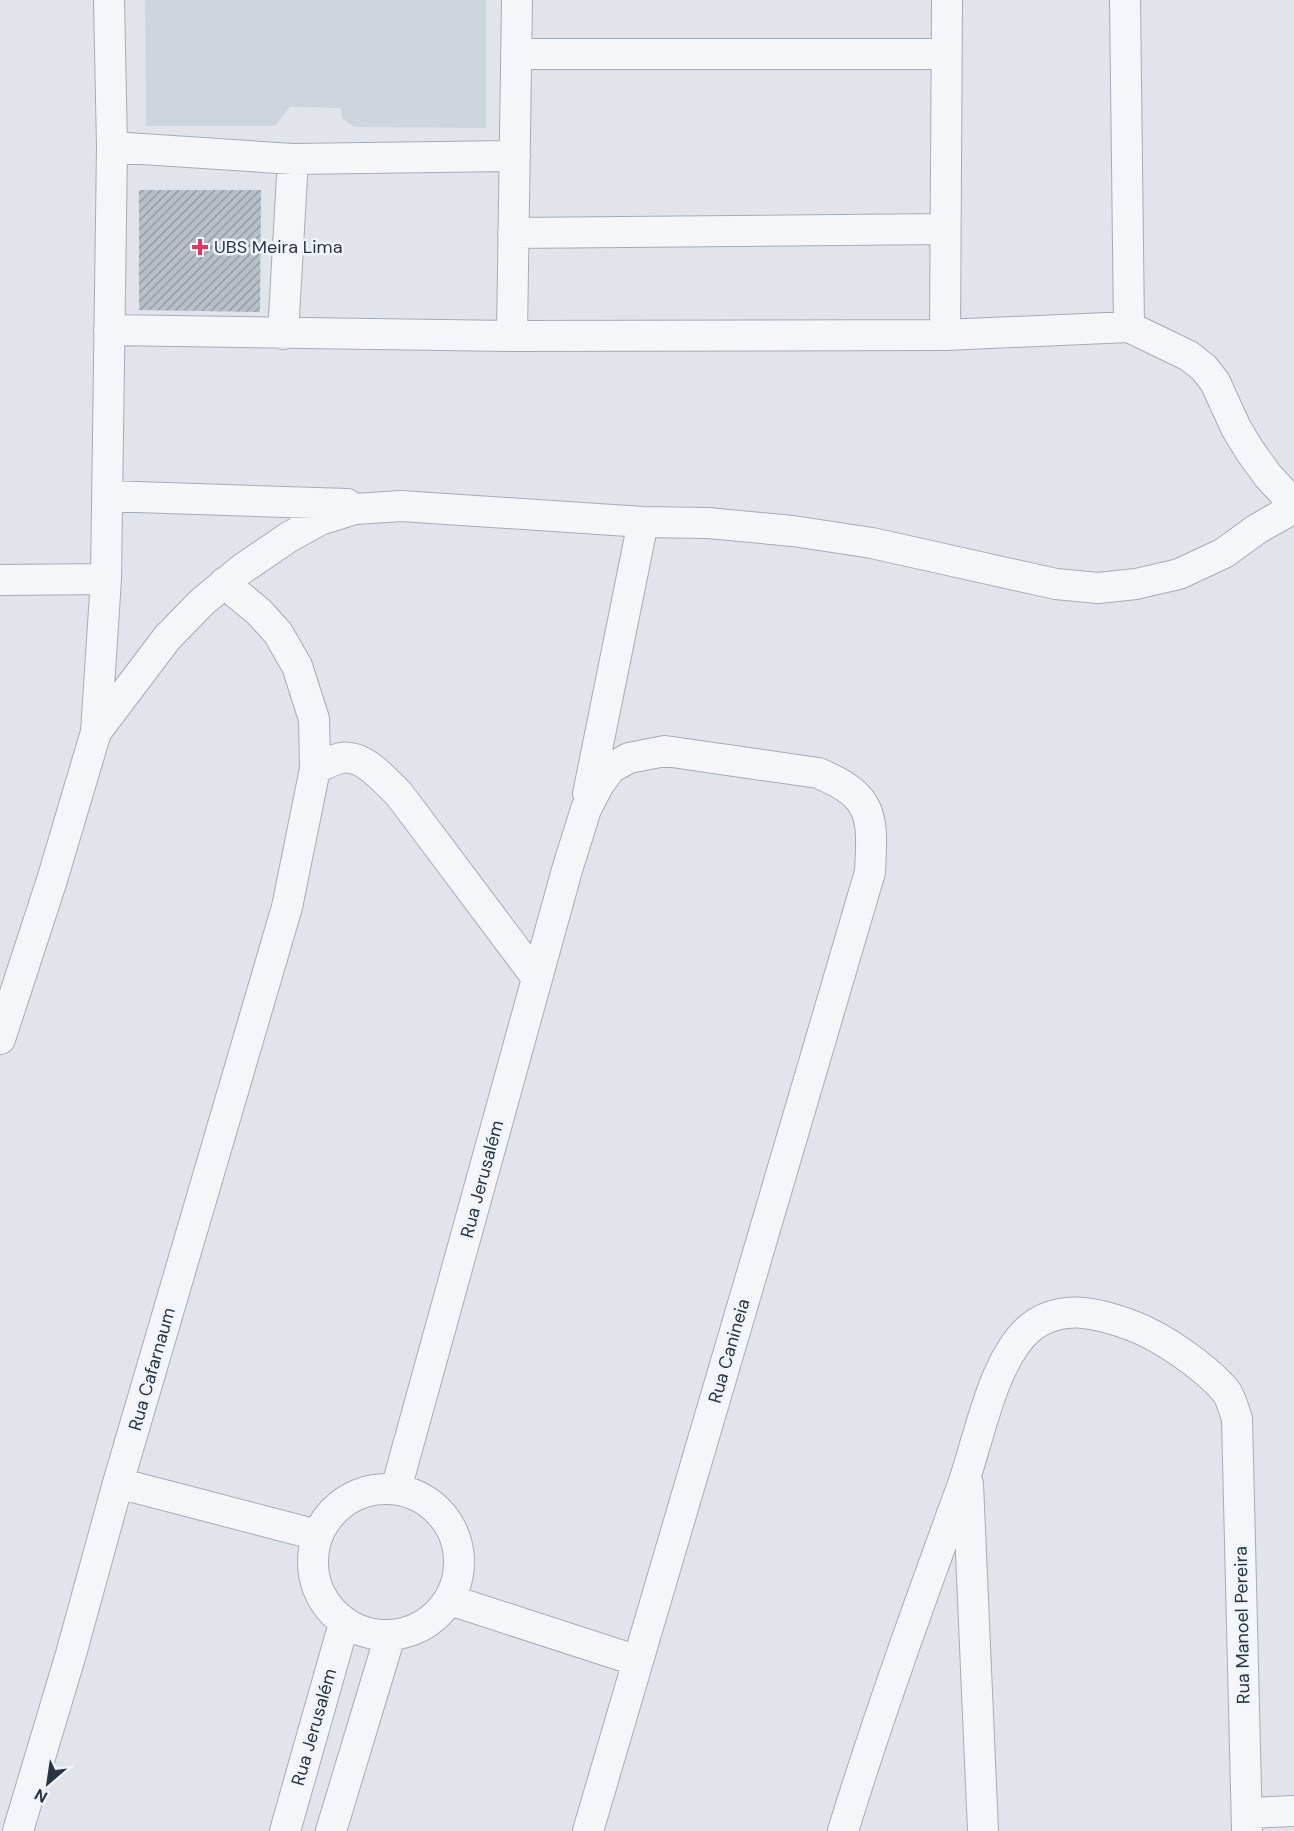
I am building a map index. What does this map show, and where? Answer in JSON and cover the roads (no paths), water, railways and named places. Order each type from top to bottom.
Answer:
[{"type":"street","points":[[0,1039],[52,880],[96,732],[106,579],[112,147],[110,0]]},
{"type":"street","points":[[512,336],[517,0]]},
{"type":"street","points":[[945,335],[946,0]]},
{"type":"street","points":[[1125,0],[1129,327]]},
{"type":"street","points":[[516,54],[945,54]]},
{"type":"street","points":[[112,147],[293,159],[515,156]]},
{"type":"street","points":[[284,334],[293,159]]},
{"type":"street","points":[[513,234],[944,230]]},
{"type":"street","points":[[107,496],[401,506],[793,531],[872,543],[1056,584],[1098,588],[1136,584],[1179,574],[1224,553],[1294,506],[1250,451],[1236,428],[1215,382],[1204,368],[1189,356],[1129,327],[945,335],[512,336],[109,330]]},
{"type":"street","points":[[96,732],[167,638],[202,602],[242,569],[289,537],[320,520],[355,509],[401,506]]},
{"type":"street","points":[[586,809],[643,522]]},
{"type":"street","points":[[0,580],[106,579]]},
{"type":"street","name":"Rua Cafarnaum","points":[[18,1831],[72,1654],[118,1483],[287,907],[315,769],[314,719],[297,666],[278,633],[260,612],[224,583]]},
{"type":"street","name":"Rua Canineia","points":[[586,809],[599,784],[611,768],[629,758],[665,751],[818,773],[840,782],[857,795],[867,810],[872,832],[870,872],[588,1831]]},
{"type":"street","points":[[315,769],[342,758],[358,759],[381,776],[399,794],[537,978]]},
{"type":"street","name":"Rua Jerusalém","points":[[396,1489],[567,870],[586,809]]},
{"type":"street","name":"Rua Manoel Pereira","points":[[843,1831],[871,1738],[968,1469],[992,1394],[1016,1343],[1031,1328],[1050,1316],[1072,1311],[1108,1316],[1157,1337],[1191,1360],[1227,1391],[1237,1419],[1247,1822]]},
{"type":"street","points":[[968,1469],[983,1831]]},
{"type":"street","points":[[118,1483],[317,1535]]},
{"type":"street","points":[[396,1489],[420,1497],[439,1511],[453,1531],[460,1554],[459,1578],[450,1600],[435,1618],[414,1631],[390,1636],[366,1633],[344,1623],[326,1606],[315,1584],[312,1559],[317,1535],[330,1514],[348,1498],[371,1490],[396,1489]]},
{"type":"street","points":[[450,1600],[638,1660]]},
{"type":"street","name":"Rua Jerusalém","points":[[285,1831],[344,1623]]},
{"type":"street","points":[[331,1831],[390,1636]]},
{"type":"street","points":[[1247,1822],[1294,1810]]},
{"type":"place","name":"UBS Meira Lima","points":[[200,247]]}]
